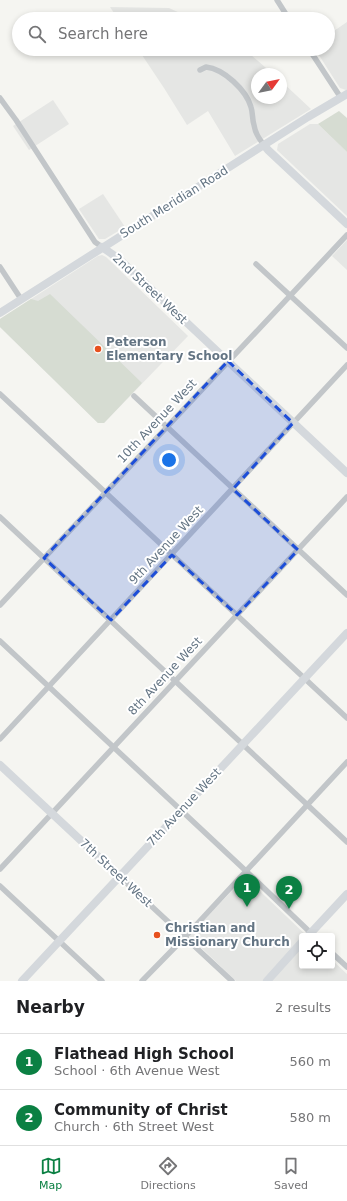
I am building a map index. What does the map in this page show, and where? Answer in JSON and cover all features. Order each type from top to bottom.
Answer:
[{"type":"street","points":[[277,0],[285,12]]},
{"type":"street","points":[[314,56],[344,96]]},
{"type":"street","points":[[200,70],[206,67],[216,70],[229,78],[242,91],[252,107],[254,126],[259,139],[268,150],[347,224]]},
{"type":"street","name":"South Meridian Road","points":[[0,313],[308,116],[344,96]]},
{"type":"street","name":"2nd Street West","points":[[0,98],[16,120],[95,242],[120,260],[293,424],[347,473]]},
{"type":"street","name":"10th Avenue West","points":[[0,605],[347,235]]},
{"type":"street","points":[[256,264],[347,348]]},
{"type":"street","points":[[0,268],[21,299]]},
{"type":"street","name":"9th Avenue West","points":[[0,739],[347,365]]},
{"type":"street","points":[[0,394],[347,718]]},
{"type":"street","points":[[134,396],[347,595]]},
{"type":"street","name":"8th Avenue West","points":[[0,869],[347,497]]},
{"type":"street","points":[[0,517],[347,842]]},
{"type":"street","name":"7th Avenue West","points":[[22,981],[347,632]]},
{"type":"street","points":[[0,641],[246,871],[309,933]]},
{"type":"street","points":[[142,981],[185,937],[347,762]]},
{"type":"street","name":"7th Street West","points":[[0,765],[232,981]]},
{"type":"street","points":[[0,886],[102,981]]},
{"type":"street","points":[[313,933],[347,894]]},
{"type":"street","points":[[267,981],[299,945]]},
{"type":"street","points":[[335,956],[347,967]]},
{"type":"highlighted area","points":[[228,361],[293,423],[233,489],[298,550],[237,615],[172,555],[111,620],[44,558]]},
{"type":"shaded area","points":[[110,7],[169,8],[178,12],[113,12]]},
{"type":"shaded area","points":[[347,22],[347,90],[340,88],[319,56],[335,56],[335,30]]},
{"type":"shaded area","points":[[143,56],[252,56],[266,68],[251,68],[251,104],[287,104],[287,87],[311,109],[235,156],[208,111],[187,125]]},
{"type":"shaded area","points":[[53,100],[69,124],[29,150],[13,126]]},
{"type":"shaded area","points":[[339,111],[347,118],[347,152],[318,124]]},
{"type":"shaded area","points":[[310,124],[318,124],[347,152],[347,216],[277,150],[278,144]]},
{"type":"shaded area","points":[[103,194],[125,227],[105,239],[99,239],[79,209]]},
{"type":"shaded area","points":[[347,240],[347,270],[332,256]]},
{"type":"shaded area","name":"Peterson Elementary School","points":[[102,255],[106,257],[188,336],[104,423],[98,423],[0,327],[0,319],[98,256]]},
{"type":"shaded area","points":[[50,294],[142,383],[104,423],[98,423],[0,327],[0,319],[31,299],[38,301]]},
{"type":"shaded area","points":[[245,877],[304,933],[299,933],[299,969],[335,969],[335,963],[347,974],[347,981],[236,981],[189,936]]},
{"type":"place","name":"Peterson Elementary School","points":[[98,349]]},
{"type":"place","name":"Flathead High School","points":[[247,907]]},
{"type":"place","name":"Community of Christ","points":[[289,909]]},
{"type":"place","name":"Christian and Missionary Church","points":[[157,935]]}]
